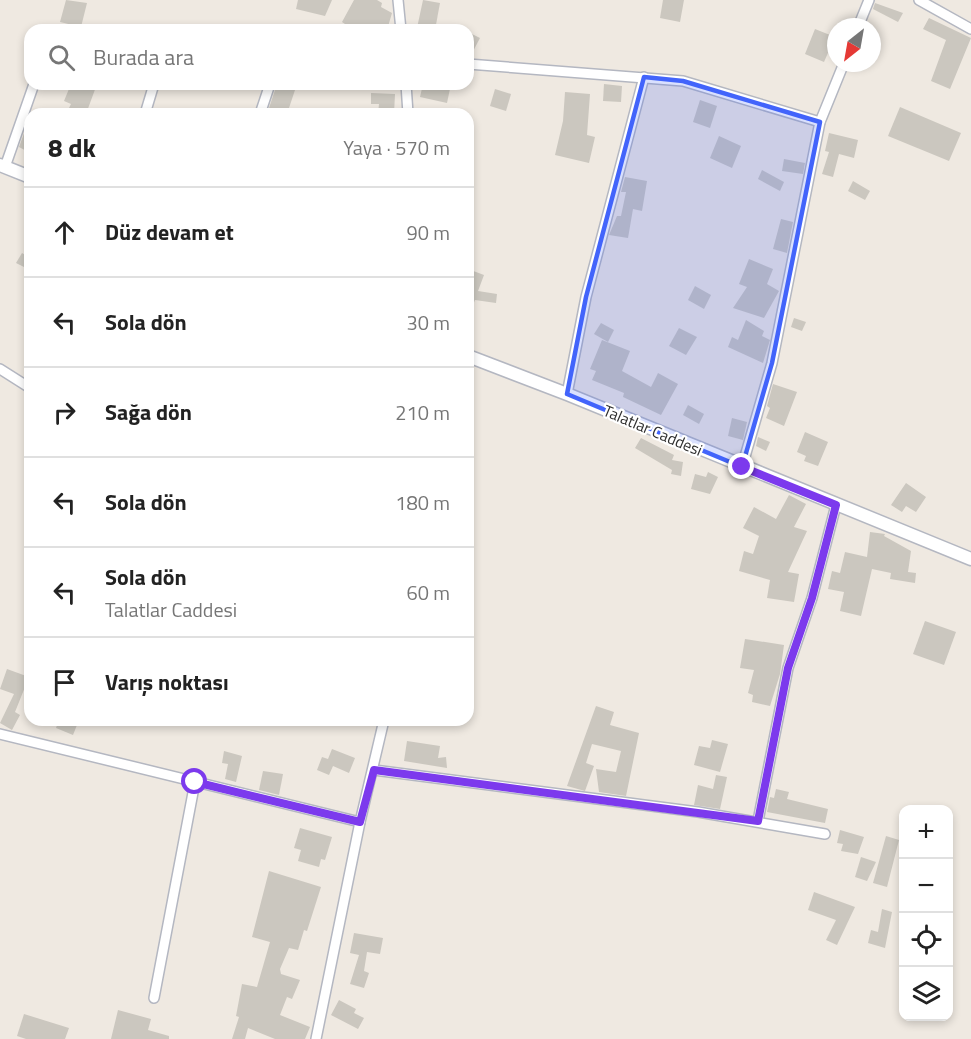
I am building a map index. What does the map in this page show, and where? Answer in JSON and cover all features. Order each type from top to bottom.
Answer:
[{"type":"street","points":[[862,18],[869,0]]},
{"type":"street","points":[[919,0],[971,29]]},
{"type":"street","points":[[397,1],[400,24]]},
{"type":"street","points":[[474,64],[683,81],[820,122]]},
{"type":"street","points":[[742,467],[772,363],[820,122],[840,72]]},
{"type":"street","points":[[567,394],[586,297],[644,77]]},
{"type":"street","points":[[25,108],[32,90]]},
{"type":"street","points":[[147,108],[152,90]]},
{"type":"street","points":[[262,108],[268,90]]},
{"type":"street","points":[[406,90],[408,108]]},
{"type":"street","points":[[24,110],[2,166],[24,175]]},
{"type":"street","name":"Talatlar Caddesi","points":[[474,358],[971,559]]},
{"type":"street","points":[[0,369],[24,384]]},
{"type":"street","points":[[758,821],[788,668],[812,598],[836,505]]},
{"type":"street","points":[[316,1039],[360,822],[383,726]]},
{"type":"street","points":[[0,734],[360,822]]},
{"type":"street","points":[[374,770],[758,821],[825,834]]},
{"type":"street","points":[[154,998],[195,782]]},
{"type":"highlighted area","points":[[644,77],[683,81],[820,122],[772,363],[742,467],[567,394],[586,297]]},
{"type":"building","points":[[66,0],[87,3],[82,24],[60,22]]},
{"type":"building","points":[[298,0],[332,0],[325,16],[296,9]]},
{"type":"building","points":[[354,0],[377,0],[382,3],[381,7],[392,13],[389,24],[345,24],[342,22]]},
{"type":"building","points":[[423,0],[440,3],[436,24],[418,24]]},
{"type":"building","points":[[663,0],[684,0],[680,22],[660,18]]},
{"type":"building","points":[[875,3],[903,13],[898,22],[873,9]]},
{"type":"building","points":[[929,18],[971,38],[950,89],[931,81],[946,40],[923,29]]},
{"type":"building","points":[[815,29],[827,34],[827,55],[824,62],[805,54]]},
{"type":"building","points":[[474,35],[480,38],[474,49]]},
{"type":"building","points":[[604,84],[622,86],[621,102],[603,101]]},
{"type":"building","points":[[495,89],[511,94],[506,111],[490,106]]},
{"type":"building","points":[[69,90],[95,90],[88,108],[69,108],[71,104],[64,101]]},
{"type":"building","points":[[275,90],[295,90],[289,108],[269,108]]},
{"type":"building","points":[[422,90],[450,90],[447,103],[420,97]]},
{"type":"building","points":[[565,92],[590,94],[587,135],[595,137],[589,163],[555,155],[563,121]]},
{"type":"building","points":[[371,93],[395,94],[394,108],[379,108],[379,104],[371,104]]},
{"type":"building","points":[[700,100],[717,106],[710,128],[693,122]]},
{"type":"building","points":[[900,107],[961,133],[949,161],[888,136]]},
{"type":"building","points":[[24,133],[24,150],[19,147]]},
{"type":"building","points":[[829,133],[858,140],[854,158],[839,154],[833,177],[822,174],[829,152],[825,151]]},
{"type":"building","points":[[719,136],[741,146],[732,168],[710,158]]},
{"type":"building","points":[[784,159],[805,163],[803,174],[782,171]]},
{"type":"building","points":[[762,170],[784,182],[780,191],[758,179]]},
{"type":"building","points":[[625,177],[647,181],[642,211],[633,209],[628,238],[609,235],[617,216],[621,216],[626,192],[621,192]]},
{"type":"building","points":[[853,181],[870,191],[865,200],[848,191]]},
{"type":"building","points":[[781,219],[793,222],[787,253],[773,249]]},
{"type":"building","points":[[22,253],[24,254],[24,267],[16,263]]},
{"type":"building","points":[[749,259],[773,269],[767,284],[779,291],[764,318],[733,308],[747,287],[739,284]]},
{"type":"building","points":[[474,271],[484,275],[478,291],[497,294],[496,303],[475,300],[474,302]]},
{"type":"building","points":[[695,286],[711,295],[704,309],[688,300]]},
{"type":"building","points":[[794,318],[806,322],[802,331],[791,327]]},
{"type":"building","points":[[746,320],[764,331],[762,336],[770,340],[763,363],[728,347],[732,337],[738,340]]},
{"type":"building","points":[[601,323],[614,330],[608,342],[594,334]]},
{"type":"building","points":[[679,328],[697,337],[686,355],[669,346]]},
{"type":"building","points":[[602,340],[630,351],[622,371],[651,387],[658,373],[678,384],[661,415],[623,397],[624,393],[592,380],[596,371],[590,369]]},
{"type":"building","points":[[773,384],[797,392],[784,426],[766,418],[770,408],[767,406]]},
{"type":"building","points":[[688,405],[704,414],[699,424],[683,415]]},
{"type":"building","points":[[732,418],[747,422],[743,440],[728,436]]},
{"type":"building","points":[[805,432],[828,442],[818,466],[804,461],[806,456],[797,452]]},
{"type":"building","points":[[758,437],[770,442],[766,451],[756,446]]},
{"type":"building","points":[[641,438],[674,455],[672,460],[683,462],[681,476],[671,474],[672,470],[635,448]]},
{"type":"building","points":[[708,472],[718,477],[710,494],[691,489],[695,474],[706,477]]},
{"type":"building","points":[[906,483],[926,497],[916,512],[906,506],[902,512],[891,505]]},
{"type":"building","points":[[789,495],[806,504],[794,527],[807,531],[788,572],[799,574],[794,602],[767,598],[770,580],[739,571],[744,551],[753,554],[759,536],[743,528],[754,507],[776,519]]},
{"type":"building","points":[[870,532],[885,534],[884,536],[911,551],[908,572],[916,573],[915,583],[890,579],[891,573],[872,569],[861,616],[840,611],[844,592],[828,589],[832,571],[840,573],[845,552],[867,557]]},
{"type":"building","points":[[925,621],[956,632],[944,665],[913,654]]},
{"type":"building","points":[[745,639],[784,645],[780,674],[770,706],[752,702],[753,695],[748,693],[754,670],[740,668]]},
{"type":"building","points":[[7,669],[24,675],[24,690],[15,712],[20,715],[12,730],[0,723],[14,694],[0,689]]},
{"type":"building","points":[[596,706],[614,712],[610,725],[639,733],[626,796],[599,792],[596,769],[616,772],[621,751],[592,744],[586,763],[594,766],[585,791],[567,786]]},
{"type":"building","points":[[57,726],[77,726],[73,735],[56,728]]},
{"type":"building","points":[[712,740],[728,744],[720,772],[694,765],[699,746],[710,748]]},
{"type":"building","points":[[407,741],[440,746],[438,758],[446,757],[447,768],[404,761]]},
{"type":"building","points":[[332,749],[355,758],[349,773],[333,766],[329,775],[317,770],[322,757],[328,759]]},
{"type":"building","points":[[224,751],[242,756],[236,782],[225,779],[228,764],[222,763]]},
{"type":"building","points":[[263,771],[283,774],[279,795],[259,790]]},
{"type":"building","points":[[716,775],[727,777],[720,809],[694,805],[698,785],[713,789]]},
{"type":"building","points":[[776,789],[789,792],[787,799],[828,809],[825,823],[767,812],[770,797],[774,798]]},
{"type":"building","points":[[300,828],[332,837],[325,860],[321,859],[319,867],[298,861],[301,850],[294,848]]},
{"type":"building","points":[[840,830],[864,837],[858,854],[841,851],[843,844],[837,843]]},
{"type":"building","points":[[886,836],[899,840],[887,887],[873,883]]},
{"type":"building","points":[[861,857],[876,862],[867,881],[855,877]]},
{"type":"building","points":[[269,871],[321,887],[307,931],[304,930],[298,950],[289,948],[280,969],[281,974],[300,980],[292,999],[287,997],[280,1015],[310,1027],[305,1039],[275,1039],[248,1028],[245,1039],[232,1039],[239,1017],[236,1016],[242,984],[257,987],[270,942],[252,937]]},
{"type":"building","points":[[814,892],[855,907],[837,945],[826,940],[836,920],[808,910]]},
{"type":"building","points":[[882,909],[892,912],[885,948],[868,943],[871,930],[878,932]]},
{"type":"building","points":[[354,933],[383,938],[380,954],[367,952],[364,971],[369,973],[364,988],[350,984],[359,955],[350,953]]},
{"type":"building","points":[[339,1000],[356,1009],[354,1013],[364,1018],[358,1029],[331,1015]]},
{"type":"building","points":[[118,1010],[151,1019],[148,1030],[169,1036],[169,1039],[111,1039]]},
{"type":"building","points":[[24,1014],[69,1028],[65,1039],[26,1039],[17,1036]]},
{"type":"route","points":[[195,782],[360,822],[374,770],[758,821],[788,668],[812,598],[816,574],[836,505],[742,467]]}]
